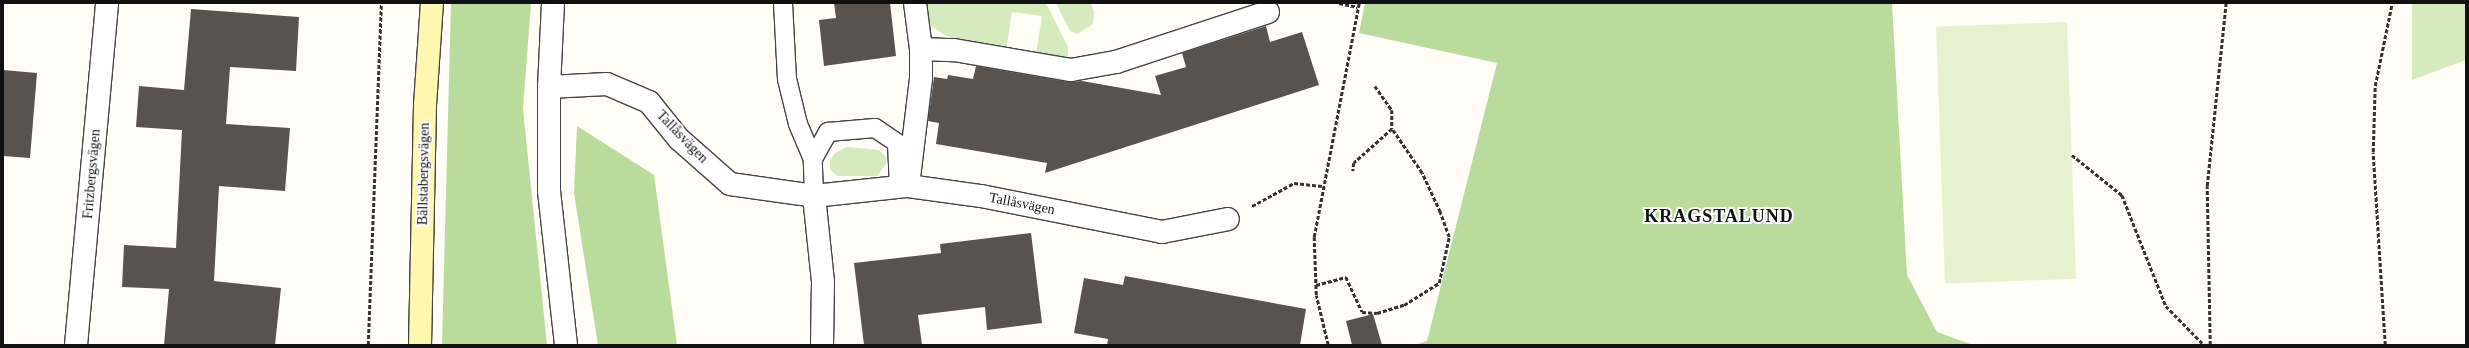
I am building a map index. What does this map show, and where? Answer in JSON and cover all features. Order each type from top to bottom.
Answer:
[{"type":"street","name":"Fritzbergsvägen","points":[[76,345],[107,3]]},
{"type":"street","name":"Bällstabergsvägen","points":[[420,345],[425,104],[432,3]]},
{"type":"street","points":[[553,3],[549,87],[549,191],[566,345]]},
{"type":"street","points":[[903,186],[921,79],[921,49],[915,3]]},
{"type":"street","points":[[921,49],[954,50],[1071,70],[1116,62],[1268,12]]},
{"type":"street","name":"Tallåsvägen","points":[[549,87],[607,84],[649,102],[679,139],[730,184],[814,196],[903,186],[981,196],[1162,232],[1228,219]]},
{"type":"street","points":[[814,196],[823,282],[822,345]]},
{"type":"lane","points":[[783,3],[787,79],[798,124],[813,159],[814,196]]},
{"type":"lane","points":[[813,159],[828,132],[875,128],[897,143],[903,186]]},
{"type":"path","points":[[368,345],[382,3]]},
{"type":"path","points":[[1339,3],[1358,7]]},
{"type":"path","points":[[1328,345],[1316,295],[1314,237],[1322,186],[1359,3]]},
{"type":"path","points":[[2210,345],[2207,186],[2226,3]]},
{"type":"path","points":[[2385,345],[2373,152],[2375,86],[2392,3]]},
{"type":"path","points":[[1316,285],[1346,277],[1354,299],[1362,312],[1377,313],[1404,305],[1439,283],[1449,237],[1440,212],[1422,173],[1392,129],[1392,110],[1375,86]]},
{"type":"path","points":[[1354,171],[1354,163],[1392,129]]},
{"type":"path","points":[[2072,155],[2122,195],[2166,306],[2204,345]]},
{"type":"path","points":[[1228,219],[1294,183],[1322,186]]},
{"type":"green space","points":[[451,3],[531,3],[523,109],[547,345],[442,345]]},
{"type":"green space","points":[[921,3],[1046,3],[1068,47],[1068,60],[1036,54],[1042,16],[1012,12],[1006,51],[963,43],[945,35],[930,25],[922,12]]},
{"type":"green space","points":[[1056,3],[1091,3],[1094,12],[1093,24],[1077,34],[1070,31]]},
{"type":"green space","points":[[1365,3],[1892,3],[1907,275],[1937,332],[1973,345],[1415,345],[1427,341],[1497,63],[1359,33]]},
{"type":"green space","points":[[2412,3],[2466,3],[2466,60],[2412,80]]},
{"type":"green space","points":[[2067,22],[2076,279],[1945,283],[1936,27]]},
{"type":"green space","points":[[577,126],[654,175],[677,345],[598,345],[574,193]]},
{"type":"green space","points":[[847,147],[879,150],[886,157],[886,164],[877,176],[837,176],[830,169],[830,160],[835,153]]},
{"type":"building","points":[[834,3],[890,3],[896,56],[824,66],[819,20],[836,18]]},
{"type":"building","points":[[191,9],[299,17],[296,71],[230,67],[226,124],[290,128],[285,191],[219,186],[214,281],[281,288],[275,345],[164,345],[169,289],[122,287],[124,245],[176,248],[182,130],[136,127],[139,86],[184,90]]},
{"type":"building","points":[[1266,26],[1270,42],[1302,32],[1319,85],[1045,173],[1047,163],[936,144],[939,123],[928,121],[934,77],[947,79],[948,75],[973,79],[976,66],[1069,82],[1082,81],[1161,95],[1155,76],[1186,67],[1182,53]]},
{"type":"building","points":[[3,70],[37,73],[30,158],[3,156]]},
{"type":"building","points":[[1031,233],[1042,323],[987,330],[985,307],[918,315],[922,345],[864,345],[854,263],[941,253],[940,244]]},
{"type":"building","points":[[1125,276],[1306,309],[1300,345],[1107,345],[1108,339],[1074,333],[1084,278],[1123,285]]},
{"type":"building","points":[[1373,314],[1382,345],[1352,345],[1346,321]]},
{"type":"district","name":"KRAGSTALUND","points":[[1719,216]]}]
